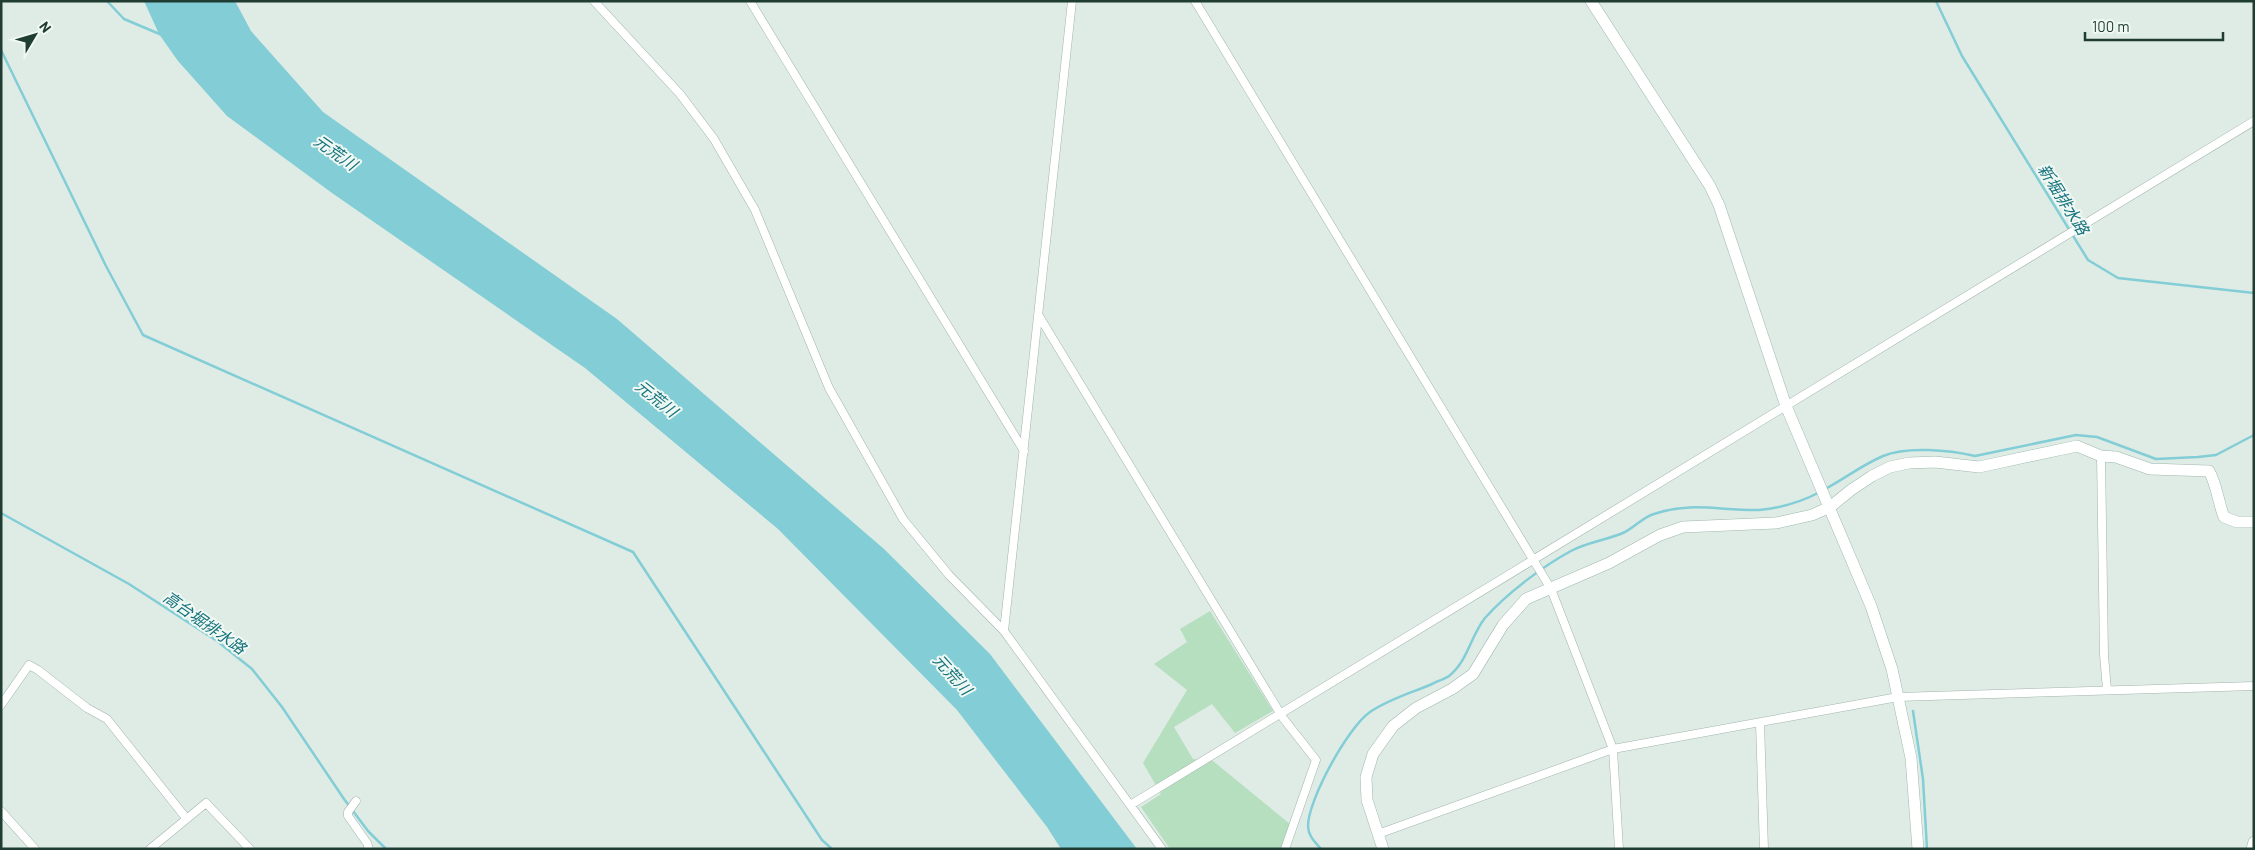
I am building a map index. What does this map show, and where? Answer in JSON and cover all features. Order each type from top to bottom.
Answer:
[{"type":"street","points":[[594,1],[680,94],[714,139],[755,210],[829,388],[903,519],[949,575],[1004,631],[1132,804],[1136,814],[1162,849]]},
{"type":"street","points":[[750,1],[1024,451]]},
{"type":"street","points":[[1004,631],[1072,1]]},
{"type":"street","points":[[1194,1],[1551,589],[1613,749],[1619,849]]},
{"type":"street","points":[[1591,1],[1720,204],[1786,406],[1871,606],[1892,668],[1911,758],[1918,849]]},
{"type":"street","points":[[1132,804],[1533,561],[2063,237],[2078,226],[2254,121]]},
{"type":"street","points":[[1039,316],[1281,714],[1316,760],[1285,849]]},
{"type":"street","points":[[1383,849],[1367,800],[1366,778],[1373,754],[1393,726],[1416,708],[1452,689],[1473,674],[1503,625],[1526,599],[1609,563],[1660,535],[1684,527],[1776,523],[1812,515],[1830,507],[1872,476],[1896,466],[1934,462],[1979,467],[2077,446],[2101,456],[2116,457],[2150,469],[2209,471],[2214,479],[2218,504],[2224,517],[2237,522],[2254,522]]},
{"type":"street","points":[[2101,456],[2104,655],[2108,690]]},
{"type":"street","points":[[1,705],[29,665],[38,670],[87,708],[107,719],[186,818]]},
{"type":"street","points":[[1378,834],[1613,749],[1898,697],[2254,686]]},
{"type":"street","points":[[1760,723],[1764,849]]},
{"type":"street","points":[[356,801],[348,812],[348,816],[367,843],[369,849]]},
{"type":"street","points":[[150,849],[206,803],[250,849]]},
{"type":"street","points":[[1,811],[35,849]]},
{"type":"street","points":[[2252,849],[2254,842]]},
{"type":"green space","points":[[1210,611],[1273,711],[1235,733],[1212,704],[1174,727],[1193,759],[1213,761],[1290,824],[1281,849],[1170,849],[1141,807],[1161,794],[1143,763],[1187,690],[1154,664],[1187,642],[1180,629]]},
{"type":"water","name":"元荒川","points":[[144,1],[235,1],[251,31],[323,112],[617,319],[884,549],[990,654],[1137,849],[1061,849],[1047,827],[957,710],[778,529],[585,368],[332,193],[227,116],[178,61],[159,34]]},
{"type":"waterway","points":[[107,1],[124,19],[162,35]]},
{"type":"waterway","name":"新堀排水路","points":[[1936,1],[1962,56],[2088,260],[2118,278],[2254,293]]},
{"type":"waterway","points":[[1,50],[106,266],[143,335],[633,552],[822,840],[832,849]]},
{"type":"waterway","points":[[1825,489],[1883,456],[1904,451],[1941,451],[1975,456],[2076,435],[2097,437],[2156,459],[2216,455],[2254,435]]},
{"type":"waterway","points":[[1321,849],[1309,833],[1310,814],[1322,782],[1351,732],[1361,720],[1377,707],[1449,676],[1461,663],[1485,618],[1514,590],[1537,572],[1571,551],[1625,532],[1646,517],[1668,510],[1694,507],[1759,510],[1791,504],[1820,492]]},
{"type":"waterway","name":"高台堀排水路","points":[[1,513],[129,584],[217,641],[252,669],[282,707],[344,799],[368,831],[386,849]]},
{"type":"waterway","points":[[1913,711],[1923,779],[1927,849]]}]
